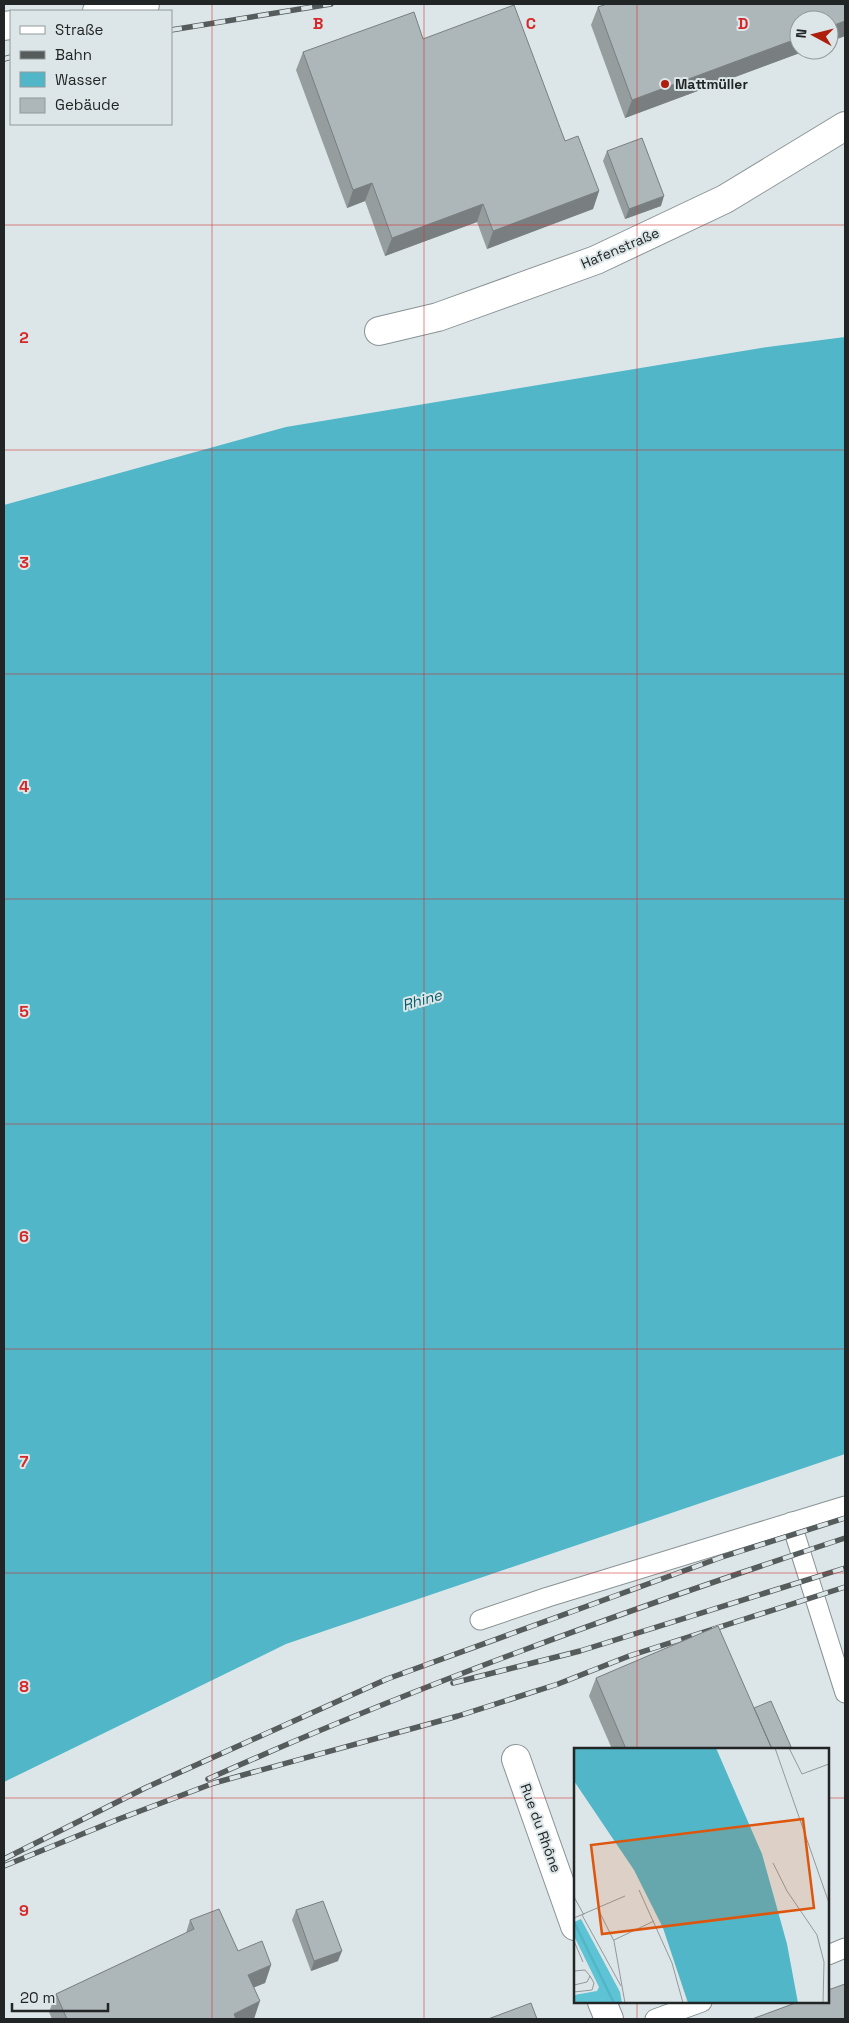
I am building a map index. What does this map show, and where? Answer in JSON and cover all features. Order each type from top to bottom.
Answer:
[{"type":"street","points":[[104,10],[145,4]]},
{"type":"street","name":"Hafenstraße","points":[[379,331],[438,317],[596,260],[725,199],[845,126]]},
{"type":"street","name":"Rue du Rhône","points":[[516,1759],[574,1923]]},
{"type":"street","points":[[602,2003],[609,2019]]},
{"type":"lane","points":[[480,1620],[548,1597],[845,1506]]},
{"type":"lane","points":[[791,1522],[845,1693]]},
{"type":"lane","points":[[829,1955],[845,1948]]},
{"type":"lane","points":[[655,2019],[699,2003]]},
{"type":"water","name":"Rhine","points":[[845,337],[845,1454],[286,1644],[4,1782],[4,505],[286,427],[761,348]]},
{"type":"building","name":"Mattmüller","points":[[607,4],[845,4],[845,21],[839,23],[839,10],[789,10],[789,42],[632,100],[598,7]]},
{"type":"building","points":[[514,5],[565,141],[578,136],[599,191],[493,231],[483,204],[392,238],[372,183],[353,190],[303,52],[414,12],[423,39]]},
{"type":"building","points":[[642,138],[664,196],[629,209],[607,151]]},
{"type":"building","points":[[718,1626],[772,1748],[626,1748],[596,1678]]},
{"type":"building","points":[[771,1701],[792,1748],[772,1748],[754,1708]]},
{"type":"building","points":[[323,1901],[342,1951],[314,1961],[296,1910]]},
{"type":"building","points":[[219,1909],[238,1951],[262,1941],[271,1965],[248,1975],[260,2001],[234,2014],[236,2019],[67,2019],[56,1994],[194,1929],[190,1920]]},
{"type":"building","points":[[845,1984],[845,2019],[752,2019],[795,2003],[829,2003],[829,1990]]},
{"type":"building","points":[[531,2003],[537,2019],[488,2019]]},
{"type":"railway","points":[[172,30],[331,4]]},
{"type":"railway","points":[[4,59],[10,57]]},
{"type":"railway","points":[[4,1859],[145,1788],[387,1679],[722,1557],[845,1518]]},
{"type":"railway","points":[[208,1779],[364,1712],[523,1650],[845,1538]]},
{"type":"railway","points":[[453,1683],[580,1651],[845,1568]]},
{"type":"railway","points":[[4,1866],[214,1783],[458,1716],[558,1684],[629,1656],[845,1587]]},
{"type":"place","name":"Mattmüller","points":[[665,84]]}]
